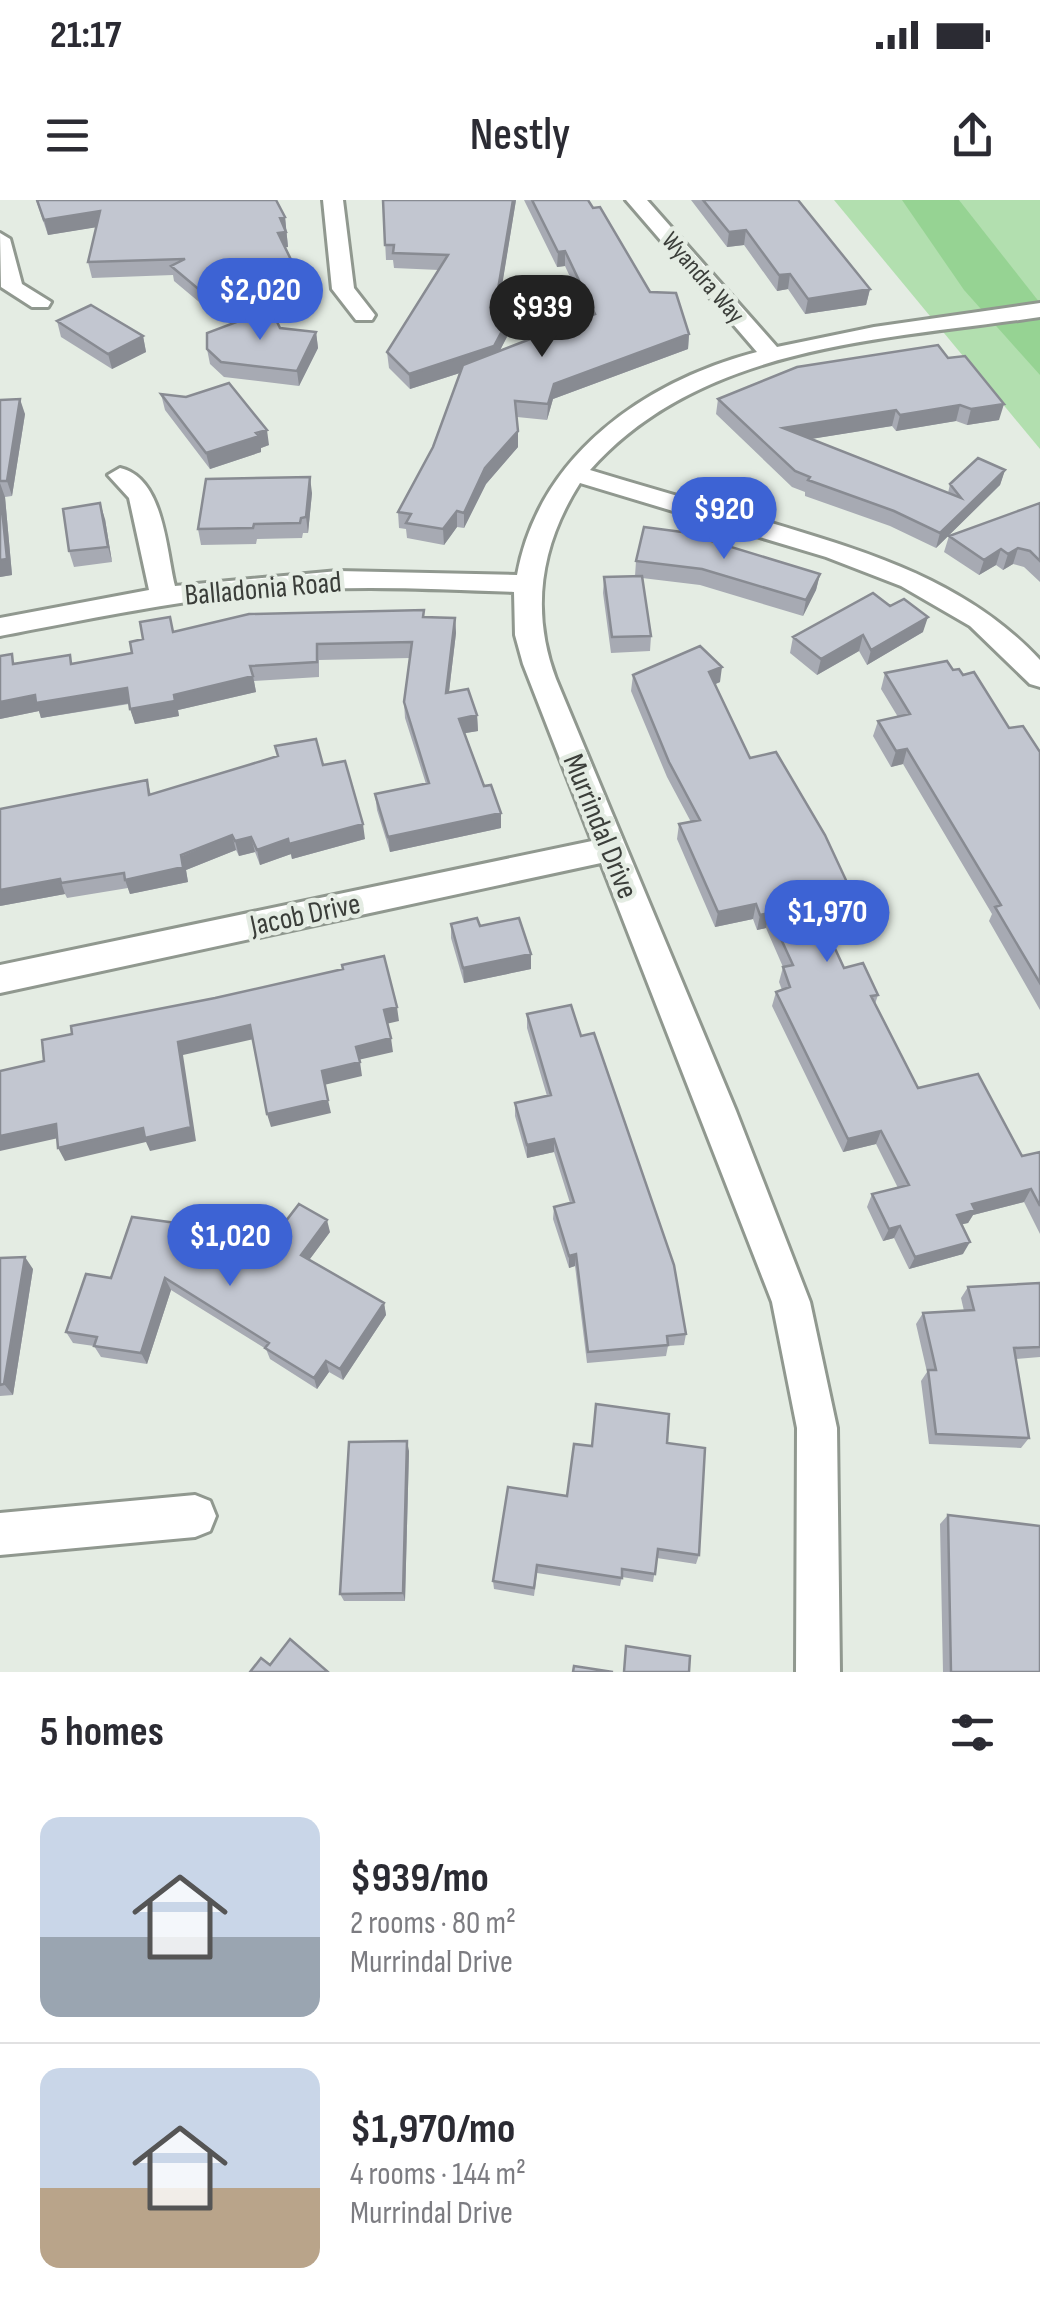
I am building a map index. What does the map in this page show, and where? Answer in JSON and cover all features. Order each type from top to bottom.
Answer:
[{"type":"street","points":[[333,200],[343,289],[364,315]]},
{"type":"street","name":"Wyandra Way","points":[[636,200],[772,355]]},
{"type":"street","points":[[0,239],[12,287],[40,302]]},
{"type":"street","name":"Murrindal Drive","points":[[818,1672],[816,1428],[791,1302],[535,660],[529,635],[529,584],[540,529],[572,473],[606,438],[645,408],[708,375],[772,355],[1040,310]]},
{"type":"street","points":[[572,473],[894,569],[946,596],[984,622],[1040,677]]},
{"type":"street","points":[[120,476],[141,496],[164,597]]},
{"type":"street","name":"Balladonia Road","points":[[0,626],[164,597],[303,581],[529,584]]},
{"type":"street","name":"Jacob Drive","points":[[0,980],[610,848]]},
{"type":"street","points":[[0,1534],[195,1516]]},
{"type":"shaded area","points":[[834,200],[1040,200],[1040,449]]},
{"type":"shaded area","points":[[902,200],[959,200],[1040,303],[1040,375],[964,290]]},
{"type":"building","points":[[37,200],[276,200],[285,217],[280,218],[286,232],[278,233],[297,272],[259,283],[265,296],[202,292],[171,266],[185,259],[88,262],[100,211],[44,220]]},
{"type":"building","points":[[383,200],[513,200],[494,313],[510,316],[494,346],[409,374],[387,352],[448,255],[393,253],[394,245],[385,245]]},
{"type":"building","points":[[532,200],[588,200],[593,208],[600,207],[650,292],[676,293],[689,334],[554,384],[548,404],[515,401],[518,431],[485,468],[464,513],[457,511],[443,529],[406,523],[411,514],[398,512],[433,447],[463,365],[595,314],[565,251],[558,252]]},
{"type":"building","points":[[703,200],[798,200],[870,289],[808,299],[790,274],[779,275],[746,230],[729,232]]},
{"type":"building","points":[[91,305],[143,336],[108,354],[57,321]]},
{"type":"building","points":[[271,309],[280,328],[316,332],[297,371],[221,362],[207,349],[207,333]]},
{"type":"building","points":[[938,345],[948,358],[965,356],[1004,404],[971,409],[960,405],[900,415],[896,410],[783,428],[961,498],[950,484],[978,458],[1005,470],[940,533],[894,511],[808,480],[810,477],[795,471],[718,399],[797,367]]},
{"type":"building","points":[[229,383],[267,430],[206,453],[161,394],[186,397]]},
{"type":"building","points":[[20,399],[7,481],[0,481],[0,400]]},
{"type":"building","points":[[310,477],[306,517],[300,523],[198,529],[206,479]]},
{"type":"building","points":[[0,489],[7,559],[0,560]]},
{"type":"building","points":[[100,503],[108,547],[69,551],[63,509]]},
{"type":"building","points":[[1040,503],[1040,561],[1030,551],[1018,548],[1008,554],[1001,549],[984,560],[949,536]]},
{"type":"building","points":[[644,527],[682,532],[820,574],[806,600],[702,569],[636,561]]},
{"type":"building","points":[[642,576],[651,636],[612,637],[604,577]]},
{"type":"building","points":[[873,593],[890,606],[904,599],[928,617],[871,650],[863,635],[821,659],[793,637]]},
{"type":"building","points":[[424,610],[423,617],[455,618],[446,693],[468,689],[477,715],[459,719],[484,786],[491,785],[501,813],[388,837],[375,794],[429,783],[404,702],[412,642],[317,644],[317,662],[250,666],[253,676],[174,695],[175,701],[130,709],[127,688],[36,703],[35,695],[0,702],[0,656],[12,654],[13,664],[70,655],[71,664],[132,653],[130,642],[143,639],[140,622],[170,617],[173,632],[249,614]]},
{"type":"building","points":[[700,646],[722,667],[709,672],[750,758],[776,752],[825,835],[852,893],[813,901],[844,968],[863,963],[878,995],[871,996],[918,1088],[978,1074],[1022,1156],[1040,1152],[1040,1206],[1031,1189],[972,1204],[975,1210],[957,1215],[970,1242],[915,1257],[900,1226],[889,1229],[872,1194],[909,1185],[881,1131],[848,1139],[776,992],[790,987],[783,967],[793,965],[769,913],[760,915],[756,904],[718,912],[679,824],[700,820],[669,762],[633,675]]},
{"type":"building","points":[[947,661],[963,675],[974,672],[1009,728],[1023,726],[1040,752],[1040,983],[995,907],[1001,905],[907,749],[896,751],[878,721],[910,714],[885,673]]},
{"type":"building","points":[[316,739],[323,765],[345,761],[363,824],[289,844],[288,839],[257,850],[251,837],[235,841],[232,835],[181,855],[183,867],[125,880],[124,873],[0,890],[0,809],[147,780],[149,795],[278,756],[275,746]]},
{"type":"building","points":[[477,918],[480,926],[519,918],[531,954],[463,968],[451,924]]},
{"type":"building","points":[[384,956],[397,1007],[384,1010],[391,1038],[356,1047],[360,1062],[322,1071],[328,1100],[267,1114],[250,1025],[178,1042],[191,1127],[145,1138],[143,1128],[58,1148],[56,1124],[0,1136],[0,1071],[44,1061],[42,1040],[72,1034],[71,1026],[215,998]]},
{"type":"building","points":[[571,1005],[581,1036],[594,1033],[674,1265],[686,1334],[667,1336],[668,1345],[588,1352],[576,1254],[569,1256],[554,1207],[574,1202],[554,1139],[527,1145],[515,1103],[551,1095],[527,1014]]},
{"type":"building","points":[[299,1204],[327,1220],[301,1255],[384,1303],[340,1369],[326,1361],[314,1378],[265,1348],[269,1343],[165,1278],[141,1353],[94,1346],[97,1337],[66,1332],[86,1274],[111,1278],[132,1217],[220,1229],[231,1215],[272,1239]]},
{"type":"building","points":[[25,1257],[4,1384],[0,1385],[0,1258]]},
{"type":"building","points":[[1040,1283],[1040,1347],[1014,1348],[1029,1438],[936,1434],[928,1370],[936,1370],[923,1313],[974,1310],[968,1287]]},
{"type":"building","points":[[596,1404],[669,1414],[667,1443],[705,1448],[699,1555],[658,1549],[655,1574],[622,1569],[622,1578],[537,1565],[534,1588],[493,1581],[508,1487],[567,1496],[574,1444],[592,1446]]},
{"type":"building","points":[[407,1441],[403,1593],[340,1594],[349,1442]]},
{"type":"building","points":[[948,1515],[1040,1526],[1040,1672],[951,1672]]},
{"type":"building","points":[[290,1639],[328,1672],[250,1672],[261,1658],[270,1665]]},
{"type":"building","points":[[626,1646],[690,1656],[689,1672],[624,1672]]},
{"type":"building","points":[[574,1666],[613,1672],[573,1672]]}]
